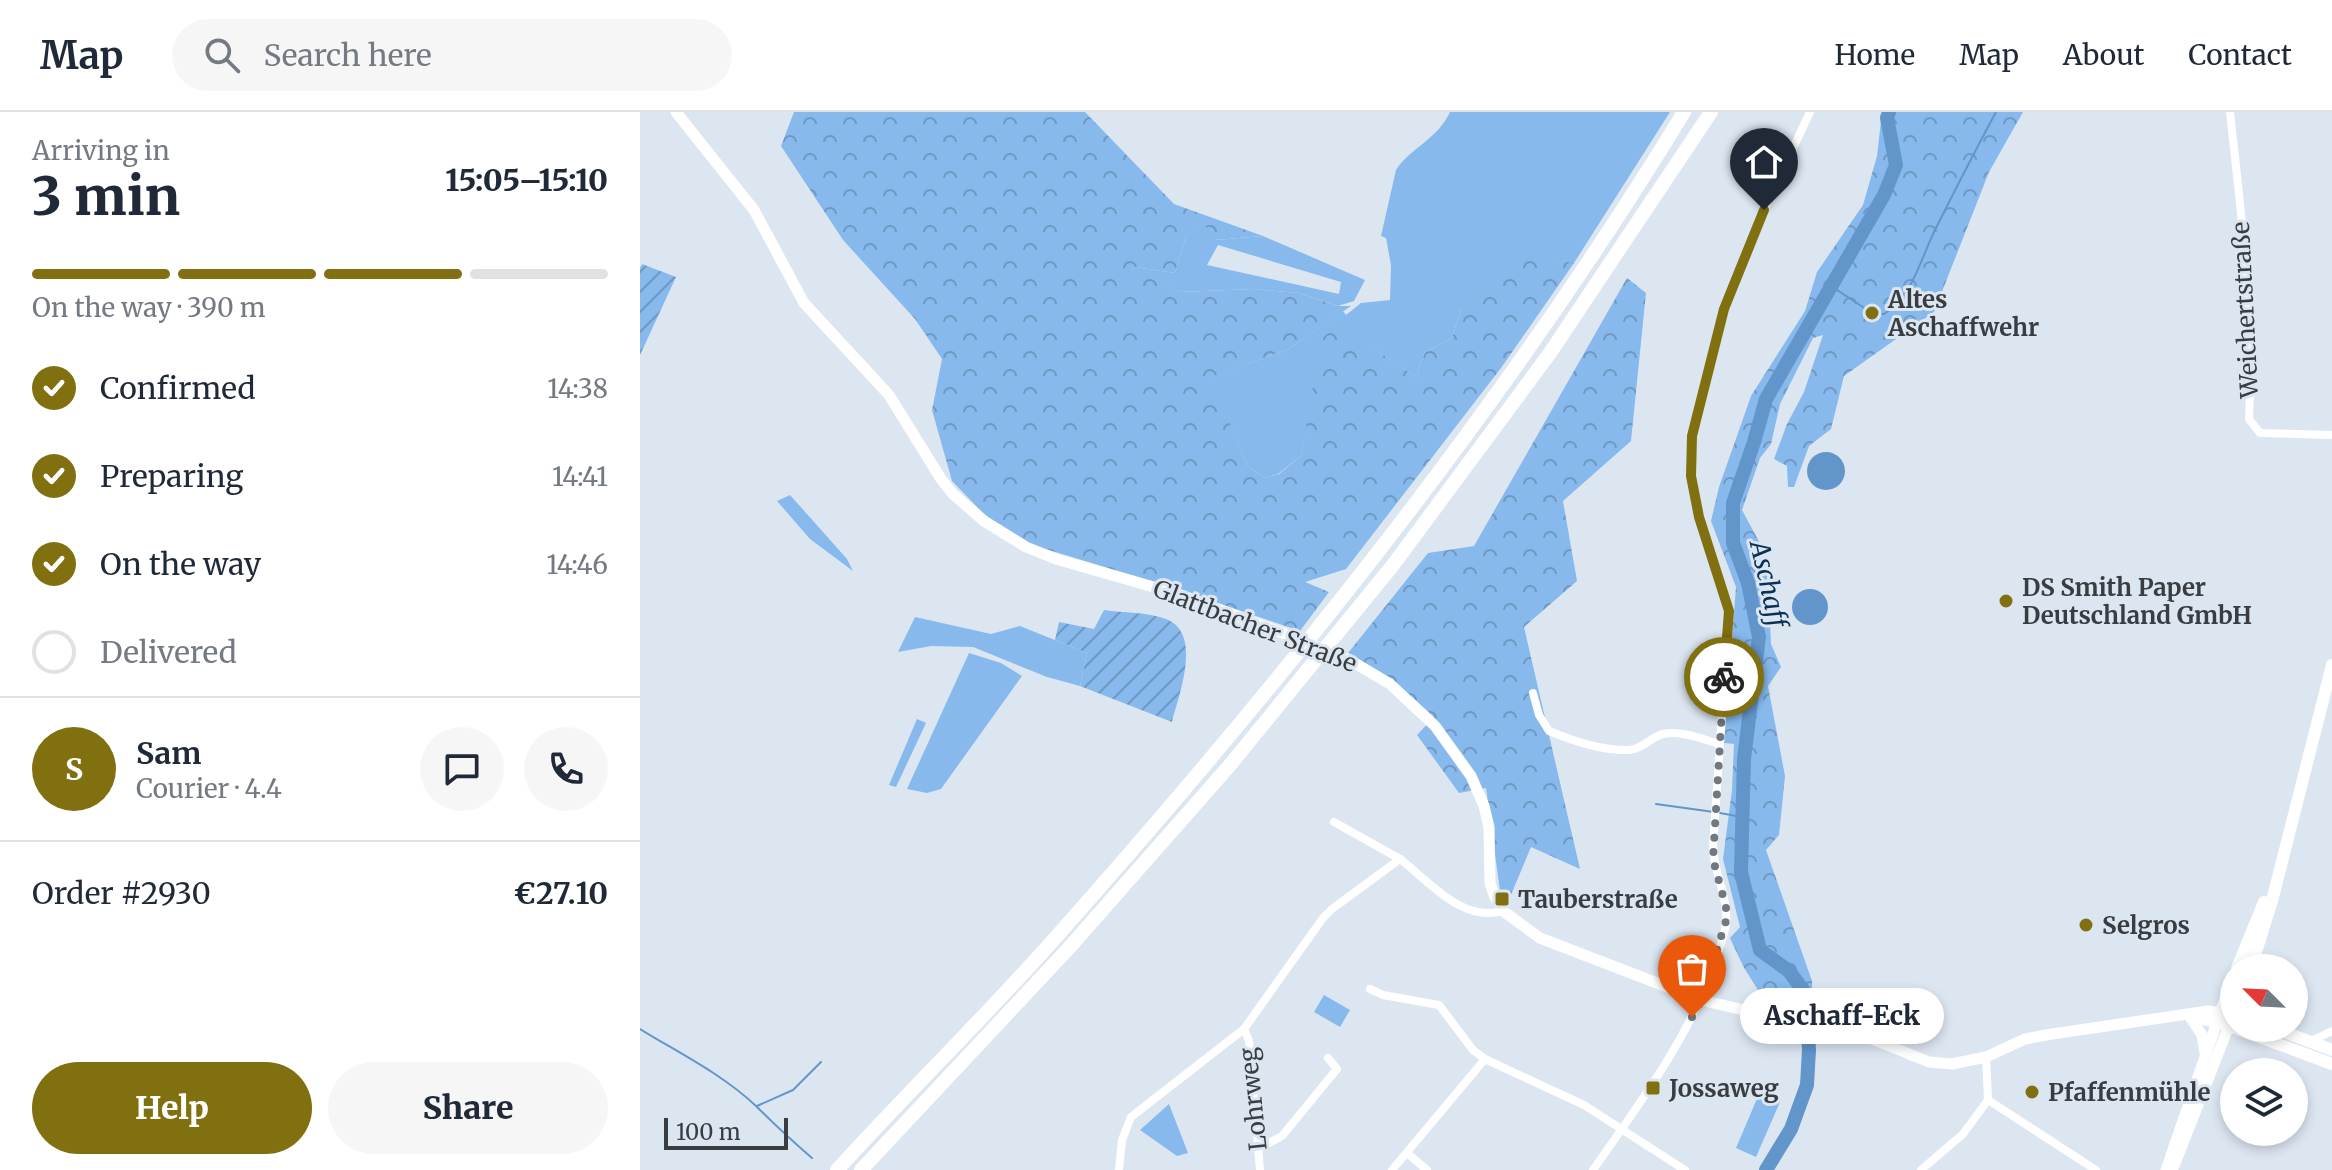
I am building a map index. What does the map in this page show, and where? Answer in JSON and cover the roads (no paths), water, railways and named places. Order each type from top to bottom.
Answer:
[{"type":"highway","points":[[837,1170],[1055,938],[1213,755],[1374,556],[1490,403],[1581,273],[1684,112]]},
{"type":"highway","points":[[861,1170],[1068,949],[1230,765],[1393,565],[1550,353],[1711,112]]},
{"type":"main road","points":[[2255,954],[2283,859],[2332,665]]},
{"type":"main road","points":[[2243,954],[2283,859]]},
{"type":"main road","points":[[2281,1042],[2332,1064]]},
{"type":"main road","points":[[2309,1042],[2332,1050]]},
{"type":"street","name":"Glattbacher Straße","points":[[676,112],[754,210],[804,303],[889,395],[941,479],[984,521],[1008,538],[1056,559],[1178,594],[1348,659],[1390,684],[1416,706],[1435,726],[1471,776],[1484,806],[1489,827],[1490,883],[1503,911]]},
{"type":"street","points":[[1593,1170],[1623,1128],[1701,1000],[1726,921],[1726,907],[1713,859],[1729,611],[1699,517],[1691,476],[1692,436],[1724,309],[1764,210],[1810,112]]},
{"type":"street","name":"Weichertstraße","points":[[2230,112],[2247,280],[2251,380],[2249,419],[2260,433],[2332,435]]},
{"type":"street","points":[[1533,693],[1539,715],[1549,731],[1586,743],[1630,750],[1642,747],[1663,734],[1695,736],[1719,744]]},
{"type":"street","points":[[1334,822],[1400,859],[1462,907],[1477,914],[1503,911],[1540,938],[1701,1000],[1795,1022],[1852,1031],[1929,1062],[1952,1064],[1986,1057],[2025,1039],[2186,1017],[2220,1019]]},
{"type":"street","points":[[1119,1170],[1122,1140],[1131,1117],[1244,1029],[1332,909],[1400,859]]},
{"type":"street","points":[[1370,989],[1383,995],[1439,1005],[1473,1050],[1485,1059],[1584,1105],[1685,1170]]},
{"type":"street","points":[[2186,1017],[2202,1035],[2205,1053]]},
{"type":"street","name":"Lohrweg","points":[[1244,1029],[1249,1041],[1260,1170]]},
{"type":"street","points":[[2309,1042],[2332,1031]]},
{"type":"street","points":[[2167,1169],[2205,1053],[2220,1033]]},
{"type":"street","points":[[2167,1169],[2221,1042]]},
{"type":"street","points":[[1921,1170],[1963,1134],[1988,1100],[1986,1057]]},
{"type":"street","points":[[1260,1148],[1282,1136],[1337,1069],[1328,1058]]},
{"type":"street","points":[[1392,1170],[1485,1059]]},
{"type":"street","points":[[1988,1100],[2096,1170]]},
{"type":"street","points":[[1407,1153],[1427,1170]]},
{"type":"waterway","name":"Aschaff","points":[[1766,1170],[1791,1129],[1807,1085],[1809,1050],[1806,994],[1789,971],[1760,950],[1741,872],[1744,759],[1759,637],[1748,583],[1733,543],[1733,503],[1766,399],[1884,195],[1896,165],[1887,118],[1889,112]]},
{"type":"waterway","points":[[1831,286],[1872,313],[1884,314],[1903,297],[1996,112]]},
{"type":"waterway","points":[[1656,804],[1714,812]]},
{"type":"waterway","points":[[1720,813],[1742,817]]},
{"type":"waterway","points":[[640,1029],[729,1084],[812,1158]]},
{"type":"waterway","points":[[757,1106],[793,1090],[821,1062]]},
{"type":"place","name":"Altes Aschaffwehr","points":[[1872,313]]},
{"type":"place","name":"DS Smith Paper Deutschland GmbH","points":[[2006,601]]},
{"type":"place","name":"Tauberstraße","points":[[1502,899]]},
{"type":"place","name":"Selgros","points":[[2086,925]]},
{"type":"place","name":"Aschaff-Eck","points":[[1692,1017]]},
{"type":"place","name":"Jossaweg","points":[[1653,1088]]},
{"type":"place","name":"Pfaffenmühle","points":[[2032,1092]]}]
